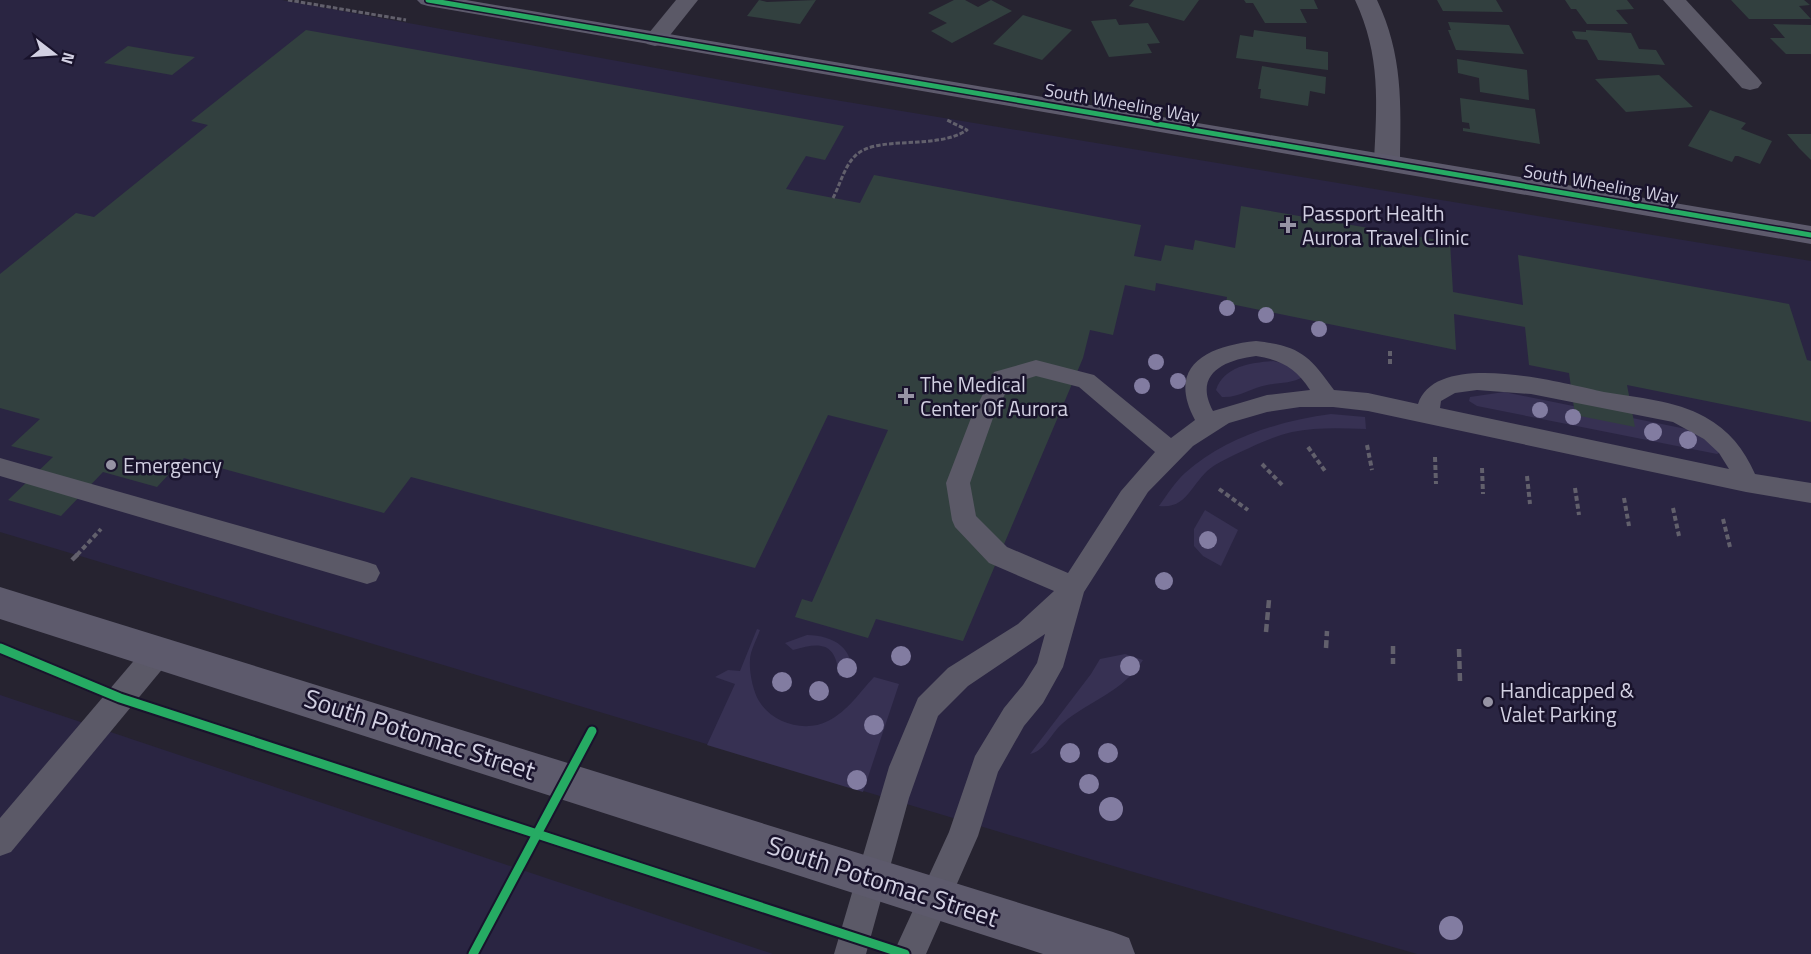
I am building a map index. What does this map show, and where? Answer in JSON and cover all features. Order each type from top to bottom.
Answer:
[{"type":"street","name":"South Wheeling Way","points":[[428,0],[1811,235]]},
{"type":"street","points":[[655,39],[687,0]]},
{"type":"street","points":[[1366,0],[1380,27],[1387,54],[1387,163]]},
{"type":"street","points":[[1674,0],[1750,83]]},
{"type":"street","name":"South Potomac Street","points":[[0,603],[1113,954]]},
{"type":"lane","points":[[1208,423],[1196,402],[1197,379],[1209,360],[1224,354],[1259,350],[1286,355],[1304,366],[1328,398]]},
{"type":"lane","points":[[1072,586],[998,555],[964,520],[958,483],[982,418],[1002,378],[1035,368],[1086,381],[1172,452]]},
{"type":"lane","points":[[1428,414],[1430,400],[1434,394],[1464,384],[1484,381],[1540,387],[1671,414],[1694,421],[1719,439],[1738,460],[1746,482]]},
{"type":"lane","points":[[850,954],[874,878],[895,794],[921,721],[935,698],[959,676],[1021,638],[1055,607],[1072,586],[1127,503],[1154,469],[1208,423],[1270,404],[1296,399],[1328,398],[1368,402],[1746,482],[1811,493]]},
{"type":"lane","points":[[0,467],[367,573]]},
{"type":"lane","points":[[909,954],[933,897],[963,836],[978,784],[991,754],[1049,667],[1072,586]]},
{"type":"lane","points":[[0,841],[159,652]]},
{"type":"path","points":[[834,198],[853,159],[863,150],[947,139],[962,135],[967,130],[937,117]]},
{"type":"path","points":[[1390,351],[1390,367]]},
{"type":"path","points":[[1367,445],[1372,470]]},
{"type":"path","points":[[1308,447],[1325,471]]},
{"type":"path","points":[[1435,458],[1436,484]]},
{"type":"path","points":[[1262,464],[1284,487]]},
{"type":"path","points":[[1482,468],[1483,494]]},
{"type":"path","points":[[1527,476],[1530,504]]},
{"type":"path","points":[[1575,488],[1579,514]]},
{"type":"path","points":[[1219,489],[1248,510]]},
{"type":"path","points":[[1624,498],[1629,526]]},
{"type":"path","points":[[1673,508],[1679,536]]},
{"type":"path","points":[[1723,519],[1730,547]]},
{"type":"path","points":[[72,560],[108,522]]},
{"type":"path","points":[[1266,632],[1269,600]]},
{"type":"path","points":[[1326,648],[1327,631]]},
{"type":"path","points":[[1393,646],[1393,664]]},
{"type":"path","points":[[1459,649],[1460,681]]},
{"type":"shaded area","name":"The Medical Center Of Aurora","points":[[0,0],[282,0],[799,94],[1811,261],[1811,954],[1417,954],[1130,871],[0,532]]},
{"type":"shaded area","points":[[1273,361],[1290,365],[1304,376],[1295,380],[1261,386],[1228,397],[1222,397],[1216,390],[1225,376],[1239,367]]},
{"type":"shaded area","points":[[1504,392],[1701,432],[1721,452],[1717,454],[1477,406],[1469,401],[1470,397]]},
{"type":"shaded area","points":[[1331,414],[1365,417],[1366,429],[1310,429],[1274,437],[1215,465],[1177,503],[1159,506],[1174,484],[1185,473],[1201,460],[1235,440],[1273,426]]},
{"type":"shaded area","points":[[1205,510],[1238,530],[1221,566],[1203,556],[1194,546],[1194,529]]},
{"type":"shaded area","points":[[757,629],[760,630],[750,660],[753,687],[765,709],[790,724],[809,726],[828,721],[842,712],[874,677],[899,684],[863,792],[707,745],[735,684],[715,677],[728,670],[740,671]]},
{"type":"shaded area","points":[[807,635],[826,638],[841,646],[850,659],[850,678],[839,676],[835,657],[826,647],[812,646],[793,650],[785,643]]},
{"type":"shaded area","points":[[1125,654],[1143,660],[1126,680],[1073,715],[1040,749],[1030,754],[1100,659]]},
{"type":"shaded area","points":[[0,695],[773,954],[0,954]]},
{"type":"building","points":[[759,0],[767,2],[816,0],[800,24],[747,16]]},
{"type":"building","points":[[954,0],[965,0],[978,7],[991,0],[1012,11],[952,43],[931,31],[947,23],[928,13]]},
{"type":"building","points":[[1134,0],[1199,0],[1184,21],[1129,6]]},
{"type":"building","points":[[1244,0],[1314,0],[1318,9],[1300,9],[1307,23],[1265,23],[1253,3],[1246,3]]},
{"type":"building","points":[[1437,0],[1496,0],[1503,12],[1443,11]]},
{"type":"building","points":[[1565,0],[1627,0],[1634,9],[1616,10],[1628,24],[1587,24],[1576,9],[1571,9]]},
{"type":"building","points":[[1731,0],[1804,0],[1810,5],[1799,6],[1811,19],[1749,19]]},
{"type":"building","points":[[1023,15],[1072,30],[1042,60],[993,44]]},
{"type":"building","points":[[1116,19],[1119,25],[1148,23],[1160,43],[1147,44],[1152,53],[1109,57],[1091,21]]},
{"type":"building","points":[[1448,22],[1509,25],[1524,54],[1456,50],[1448,30],[1451,30]]},
{"type":"building","points":[[1773,24],[1811,25],[1811,54],[1786,54],[1770,38],[1785,38]]},
{"type":"building","points":[[306,30],[844,126],[825,160],[806,156],[786,189],[860,203],[874,175],[1141,225],[1134,256],[1161,261],[1165,245],[1193,250],[1195,240],[1235,248],[1241,206],[1450,242],[1453,292],[1523,305],[1518,255],[1789,304],[1807,360],[1811,361],[1811,422],[1627,385],[1635,427],[1575,415],[1569,373],[1529,365],[1525,327],[1454,314],[1456,350],[1226,303],[1227,297],[1156,283],[1155,291],[1125,285],[1113,335],[1090,330],[1083,358],[963,641],[876,619],[868,638],[795,617],[802,599],[812,602],[888,430],[828,415],[755,568],[411,477],[384,513],[184,458],[157,487],[103,472],[61,516],[8,500],[53,457],[11,446],[40,419],[0,408],[0,274],[76,213],[94,217],[208,125],[191,121]]},
{"type":"building","points":[[1254,30],[1306,37],[1306,49],[1328,52],[1328,70],[1236,58],[1240,35],[1253,37]]},
{"type":"building","points":[[1586,30],[1631,33],[1639,49],[1656,50],[1665,65],[1598,60],[1587,40],[1576,39],[1572,31],[1586,32]]},
{"type":"building","points":[[128,46],[195,57],[172,75],[104,63]]},
{"type":"building","points":[[1457,59],[1527,70],[1529,100],[1480,92],[1479,78],[1458,73]]},
{"type":"building","points":[[1262,66],[1326,77],[1325,94],[1310,91],[1308,106],[1260,98],[1261,89],[1258,89]]},
{"type":"building","points":[[1659,75],[1693,107],[1626,112],[1595,79]]},
{"type":"building","points":[[1460,98],[1535,109],[1540,144],[1463,131],[1463,128],[1470,129],[1469,123],[1462,122]]},
{"type":"building","points":[[1710,110],[1746,123],[1741,129],[1772,141],[1760,164],[1738,156],[1735,156],[1732,162],[1688,146]]},
{"type":"building","points":[[1787,134],[1811,134],[1811,160],[1799,148]]},
{"type":"cycle path","points":[[428,0],[1811,235]]},
{"type":"cycle path","points":[[0,648],[120,698],[905,954]]},
{"type":"cycle path","points":[[473,954],[592,731]]},
{"type":"place","name":"Passport Health Aurora Travel Clinic","points":[[1288,225]]},
{"type":"place","name":"The Medical Center Of Aurora","points":[[906,396]]},
{"type":"place","name":"Emergency","points":[[111,465]]},
{"type":"place","name":"Handicapped & Valet Parking","points":[[1488,702]]}]
